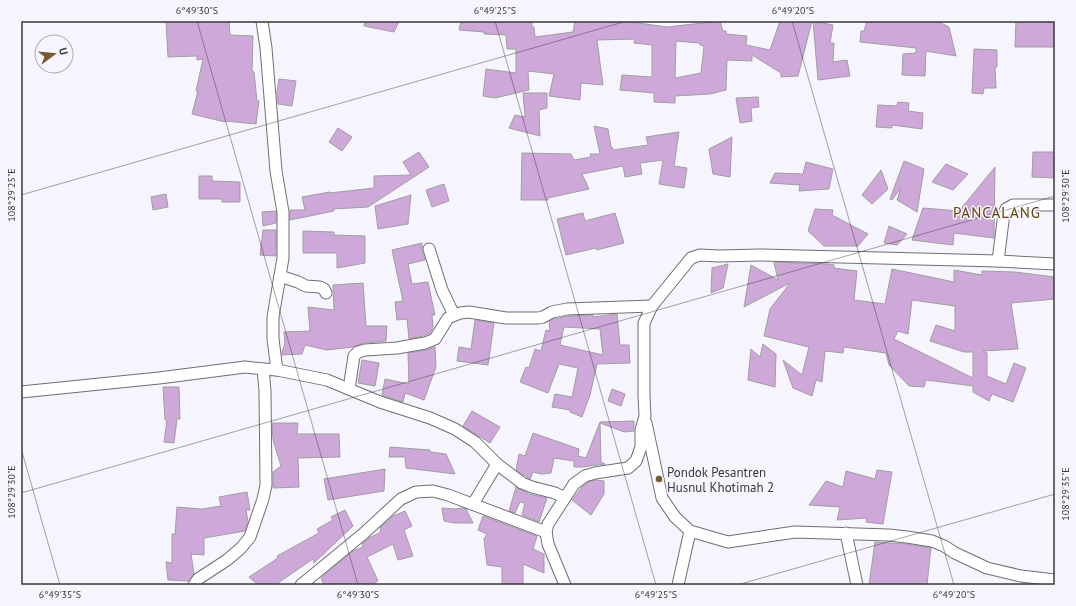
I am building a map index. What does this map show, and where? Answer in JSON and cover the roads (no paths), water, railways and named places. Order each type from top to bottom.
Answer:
[{"type":"street","points":[[262,21],[266,48],[276,171],[283,212],[283,258],[273,318],[272,339],[277,370]]},
{"type":"street","points":[[998,261],[1004,214],[1006,209],[1013,205],[1055,205]]},
{"type":"street","points":[[429,249],[442,290],[454,315]]},
{"type":"street","points":[[1055,264],[998,261],[700,255],[691,258],[652,306],[644,323],[645,416],[662,498],[675,516],[690,531],[728,542],[795,532],[889,535],[932,541],[987,568],[1021,576],[1055,580]]},
{"type":"street","points":[[280,276],[306,286],[320,287],[324,289],[326,294]]},
{"type":"street","points":[[349,389],[354,356],[358,352],[365,350],[397,348],[425,343],[435,339],[448,318],[454,315],[469,312],[506,318],[538,318],[552,312],[567,309],[652,306]]},
{"type":"street","points":[[21,392],[159,378],[245,367],[277,370],[327,380],[380,402],[430,418],[455,429],[475,442],[497,464],[522,483],[532,488],[555,493],[565,498]]},
{"type":"street","points":[[194,585],[198,579],[227,560],[250,537],[263,499],[266,484],[265,390],[263,369]]},
{"type":"street","points":[[565,585],[548,544],[546,532],[548,524],[574,484],[585,476],[596,472],[628,468],[636,461],[641,447],[641,430],[645,416]]},
{"type":"street","points":[[473,504],[497,464]]},
{"type":"street","points":[[301,585],[363,534],[401,499],[416,492],[433,491],[473,504],[546,532]]},
{"type":"street","points":[[678,585],[690,531]]},
{"type":"street","points":[[846,533],[857,585]]},
{"type":"place","name":"Pondok Pesantren Husnul Khotimah 2","points":[[659,479]]},
{"type":"district","name":"PANCALANG","points":[[997,212]]}]
